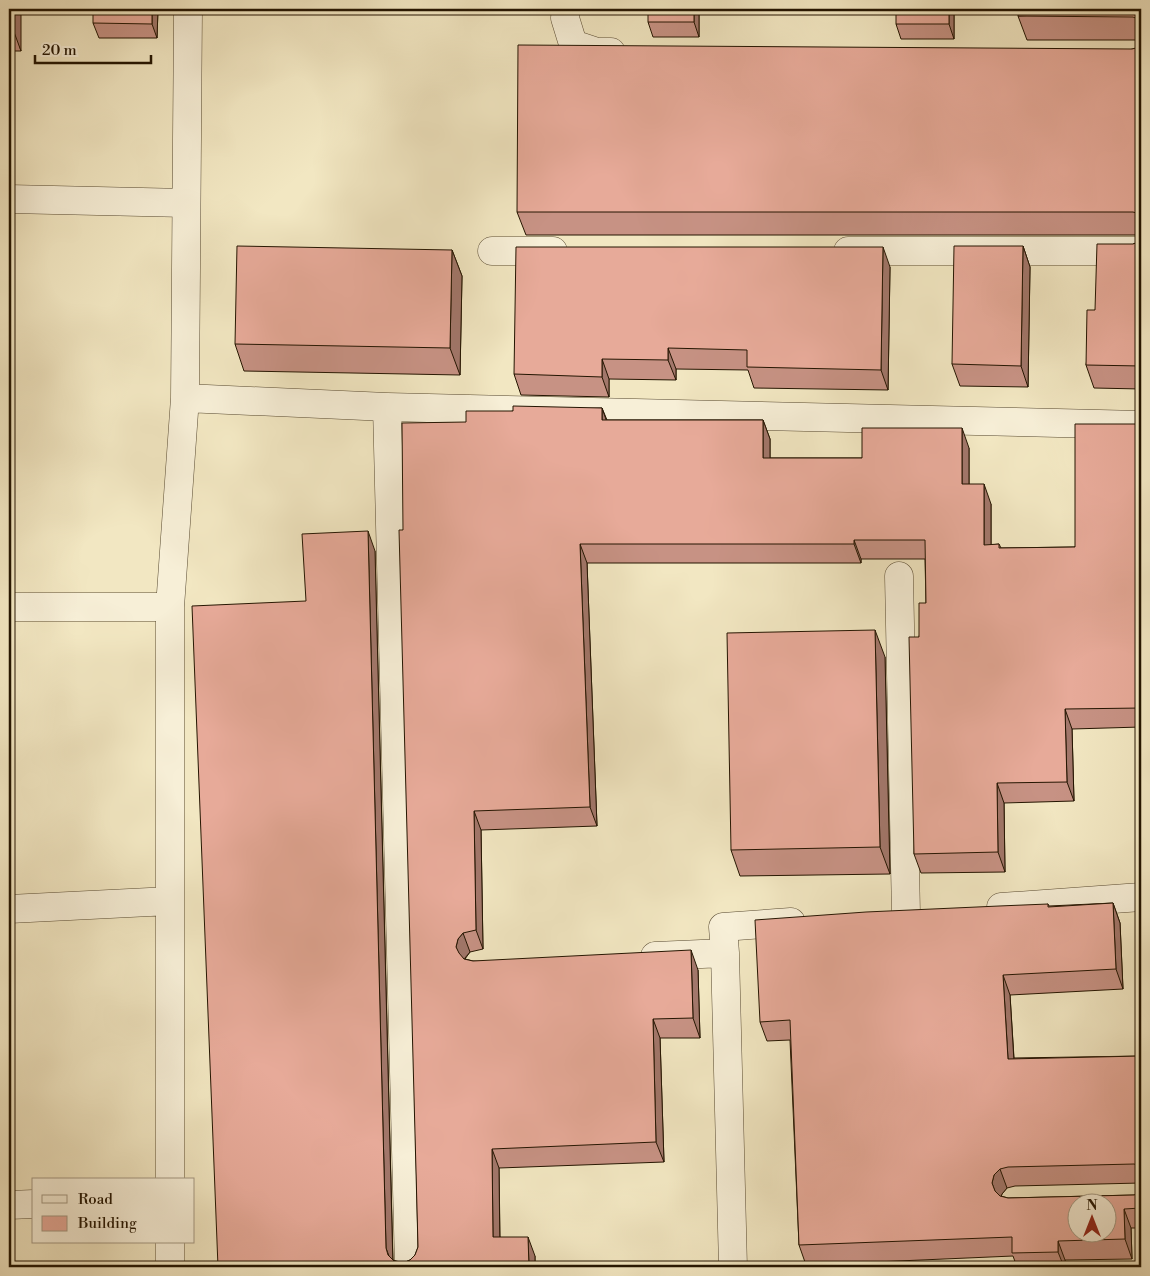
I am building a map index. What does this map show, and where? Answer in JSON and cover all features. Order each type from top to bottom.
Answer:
[{"type":"street","points":[[170,1178],[170,607],[185,398],[188,9]]},
{"type":"street","points":[[566,9],[565,18],[573,44],[597,52],[636,52]]},
{"type":"street","points":[[9,199],[186,203]]},
{"type":"street","points":[[492,251],[582,251]]},
{"type":"street","points":[[822,251],[1141,251]]},
{"type":"street","points":[[185,398],[387,407],[1141,425]]},
{"type":"street","points":[[387,407],[409,1267]]},
{"type":"street","points":[[878,916],[916,913],[900,576]]},
{"type":"street","points":[[9,607],[170,607]]},
{"type":"street","points":[[975,909],[1141,897]]},
{"type":"street","points":[[9,909],[170,901]]},
{"type":"street","points":[[733,1267],[723,927],[820,920]]},
{"type":"street","points":[[627,958],[725,953]]},
{"type":"street","points":[[9,1205],[32,1204]]},
{"type":"street","points":[[170,1244],[170,1267]]},
{"type":"building","points":[[9,9],[14,9],[14,32],[9,32]]},
{"type":"building","points":[[93,9],[152,9],[152,24],[93,23]]},
{"type":"building","points":[[648,9],[694,9],[694,22],[648,22]]},
{"type":"building","points":[[896,9],[949,9],[949,24],[896,24]]},
{"type":"building","points":[[1018,9],[1141,9],[1141,20],[1133,17],[1018,16]]},
{"type":"building","points":[[518,45],[1132,49],[1141,45],[1141,215],[1133,212],[517,212]]},
{"type":"building","points":[[1141,241],[1141,366],[1086,365],[1087,310],[1095,310],[1097,244],[1133,244]]},
{"type":"building","points":[[237,246],[452,250],[450,348],[235,344]]},
{"type":"building","points":[[954,246],[1023,246],[1021,366],[952,364]]},
{"type":"building","points":[[516,247],[883,247],[881,370],[747,367],[747,350],[668,348],[668,360],[602,359],[602,377],[514,374]]},
{"type":"building","points":[[513,406],[602,408],[602,420],[763,420],[763,458],[862,458],[862,428],[962,428],[962,484],[984,484],[984,545],[999,544],[999,548],[1075,547],[1075,424],[1141,424],[1141,708],[1065,709],[1067,782],[997,783],[998,852],[914,854],[909,637],[919,637],[919,603],[926,603],[925,540],[854,540],[854,544],[580,544],[590,807],[474,811],[476,930],[463,933],[458,939],[456,947],[464,959],[473,961],[691,950],[693,1018],[653,1019],[656,1142],[492,1149],[493,1237],[528,1237],[529,1267],[218,1267],[192,606],[306,601],[302,534],[368,531],[386,1248],[388,1255],[394,1261],[403,1263],[415,1255],[418,1247],[399,530],[403,530],[402,423],[466,422],[466,411],[513,411]]},
{"type":"building","points":[[875,630],[880,847],[731,850],[727,633]]},
{"type":"building","points":[[1113,903],[1116,969],[1003,975],[1008,1059],[1141,1056],[1141,1166],[1134,1164],[1008,1167],[1000,1169],[994,1175],[992,1183],[995,1191],[1000,1196],[1008,1198],[1068,1197],[1068,1241],[1058,1241],[1058,1252],[1012,1253],[1012,1237],[799,1245],[790,1020],[760,1022],[755,920],[866,912],[1048,904],[1048,907]]},
{"type":"building","points":[[1141,1193],[1141,1208],[1124,1209],[1125,1239],[1118,1239],[1118,1195]]}]
